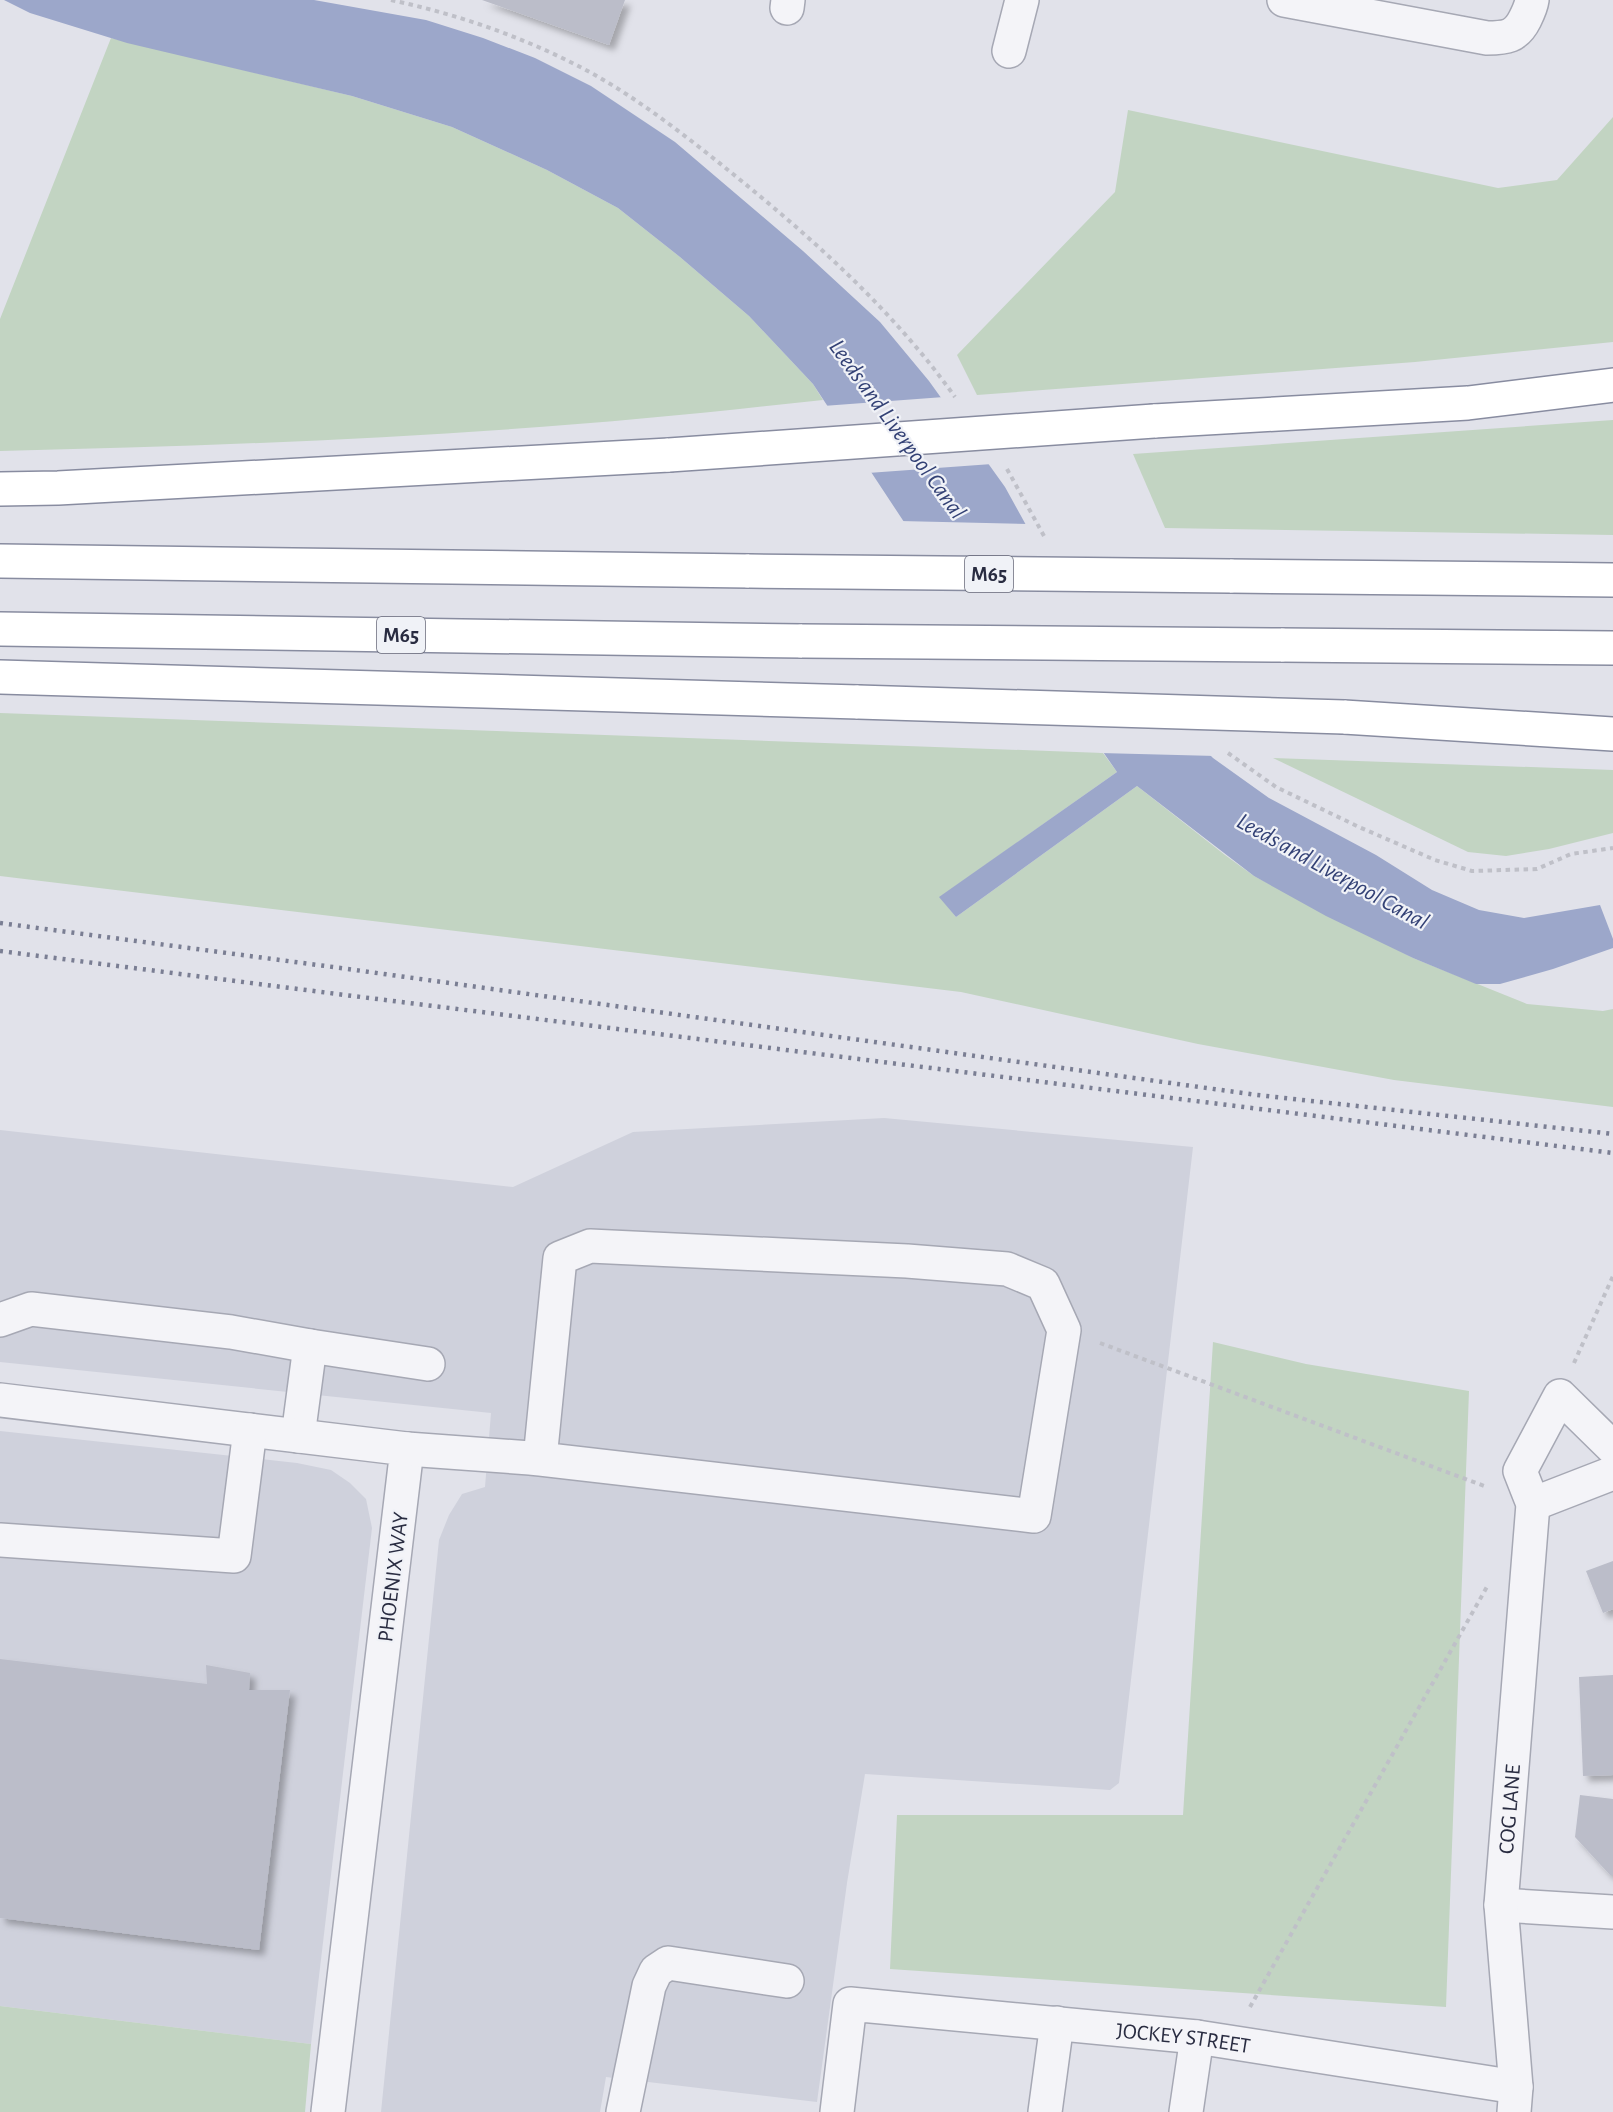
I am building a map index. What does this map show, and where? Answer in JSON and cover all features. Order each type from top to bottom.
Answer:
[{"type":"highway","points":[[0,489],[70,488],[669,454],[1154,421],[1468,403],[1613,385]]},
{"type":"highway","name":"M65","points":[[0,561],[1613,580]]},
{"type":"highway","name":"M65","points":[[0,629],[802,641],[1613,648]]},
{"type":"highway","points":[[0,677],[1344,717],[1613,734]]},
{"type":"street","points":[[1009,51],[1022,0]]},
{"type":"street","points":[[1284,0],[1487,38],[1505,38],[1520,29],[1532,6],[1532,0]]},
{"type":"street","points":[[0,1400],[407,1449],[540,1459],[1034,1516],[1064,1330],[1043,1284],[1007,1269],[907,1261],[590,1246],[560,1258],[540,1459]]},
{"type":"street","points":[[0,1320],[31,1309],[231,1332],[428,1364]]},
{"type":"street","points":[[298,1436],[310,1346]]},
{"type":"street","points":[[1560,1396],[1611,1470],[1533,1504],[1520,1471],[1560,1396]]},
{"type":"street","points":[[0,1540],[234,1556],[249,1430]]},
{"type":"street","name":"PHOENIX WAY","points":[[328,2112],[407,1449]]},
{"type":"street","name":"COG LANE","points":[[1515,2099],[1501,1905],[1533,1504]]},
{"type":"street","points":[[1501,1905],[1613,1912]]},
{"type":"street","points":[[623,2112],[649,1986],[656,1971],[668,1963],[787,1981]]},
{"type":"street","name":"JOCKEY STREET","points":[[837,2112],[850,2004],[1197,2037],[1515,2099]]},
{"type":"street","points":[[1045,2112],[1057,2023]]},
{"type":"street","points":[[1186,2112],[1197,2037]]},
{"type":"path","points":[[1560,1396],[1613,1276]]},
{"type":"path","points":[[1064,1330],[1533,1504]]},
{"type":"path","points":[[1230,2042],[1492,1576]]},
{"type":"shaded area","points":[[884,1118],[1193,1147],[1119,1783],[1110,1790],[865,1774],[847,1883],[817,2102],[606,2077],[600,2112],[381,2112],[439,1540],[449,1515],[462,1494],[485,1487],[491,1413],[0,1362],[0,1130],[513,1187],[633,1132]]},
{"type":"shaded area","points":[[0,1431],[297,1463],[331,1470],[350,1483],[366,1499],[372,1528],[311,2044],[0,2006]]},
{"type":"green space","points":[[111,38],[352,96],[452,127],[547,170],[618,208],[680,257],[749,316],[813,384],[823,400],[691,414],[486,431],[243,444],[0,451],[0,319]]},
{"type":"green space","points":[[1128,110],[1498,188],[1557,180],[1613,117],[1613,342],[1415,362],[977,395],[957,355],[1115,192]]},
{"type":"green space","points":[[1613,420],[1613,535],[1165,528],[1133,454]]},
{"type":"green space","points":[[0,713],[1103,753],[1117,772],[940,897],[956,917],[1137,786],[1254,876],[1413,958],[1527,1004],[1603,1011],[1613,1009],[1613,1107],[1394,1080],[1198,1044],[961,992],[0,876]]},
{"type":"green space","points":[[1273,758],[1613,770],[1613,833],[1549,849],[1506,856],[1468,852]]},
{"type":"green space","points":[[1213,1342],[1306,1364],[1469,1391],[1446,2007],[890,1969],[897,1815],[1183,1815]]},
{"type":"green space","points":[[0,2006],[311,2044],[305,2112],[0,2112]]},
{"type":"water","name":"Leeds and Liverpool Canal","points":[[4,0],[314,0],[426,20],[535,58],[591,86],[675,142],[803,251],[880,322],[929,381],[1005,487],[1068,601],[1162,707],[1213,758],[1269,798],[1376,855],[1432,890],[1479,910],[1524,918],[1600,905],[1613,939],[1613,948],[1500,984],[1476,984],[1413,958],[1326,916],[1254,876],[1137,786],[956,917],[939,897],[1117,772],[1101,749],[968,619],[813,384],[749,316],[618,208],[547,170],[452,127],[352,96],[127,43],[30,13]]},
{"type":"pier","points":[[944,397],[992,464],[868,473],[823,406]]},
{"type":"pier","points":[[900,521],[1029,524],[1071,599],[1164,705],[1216,756],[1100,753],[966,621]]},
{"type":"building","points":[[482,0],[625,0],[609,45]]},
{"type":"building","points":[[1613,1561],[1613,1609],[1603,1613],[1586,1571]]},
{"type":"building","points":[[0,1659],[207,1684],[206,1665],[250,1673],[249,1690],[290,1690],[259,1950],[0,1918]]},
{"type":"building","points":[[1613,1675],[1613,1775],[1583,1776],[1579,1677]]},
{"type":"building","points":[[1580,1795],[1613,1799],[1613,1875],[1610,1875],[1575,1837]]},
{"type":"railway","points":[[0,923],[1257,1095],[1613,1134]]},
{"type":"railway","points":[[0,951],[1613,1153]]}]
